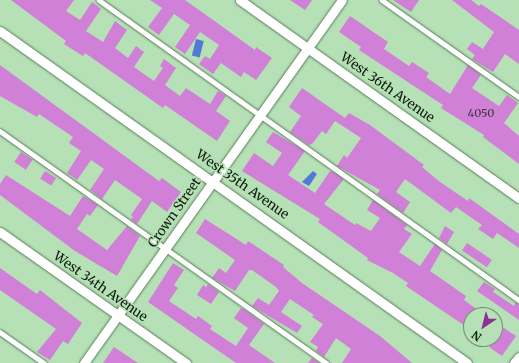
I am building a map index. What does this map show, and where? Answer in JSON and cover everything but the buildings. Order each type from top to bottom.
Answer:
[{"type":"street","name":"West 36th Avenue","points":[[240,0],[519,198]]},
{"type":"street","name":"Crown Street","points":[[84,363],[342,0]]},
{"type":"street","name":"West 35th Avenue","points":[[0,31],[214,181],[466,363]]},
{"type":"street","name":"West 34th Avenue","points":[[0,232],[186,363]]},
{"type":"street","points":[[514,363],[519,357]]},
{"type":"lane","points":[[99,0],[519,300]]},
{"type":"lane","points":[[382,0],[519,97]]},
{"type":"lane","points":[[0,131],[326,363]]},
{"type":"lane","points":[[0,332],[44,363]]},
{"type":"water","points":[[196,39],[204,41],[200,57],[192,55]]},
{"type":"water","points":[[313,171],[317,174],[309,186],[302,182]]}]
